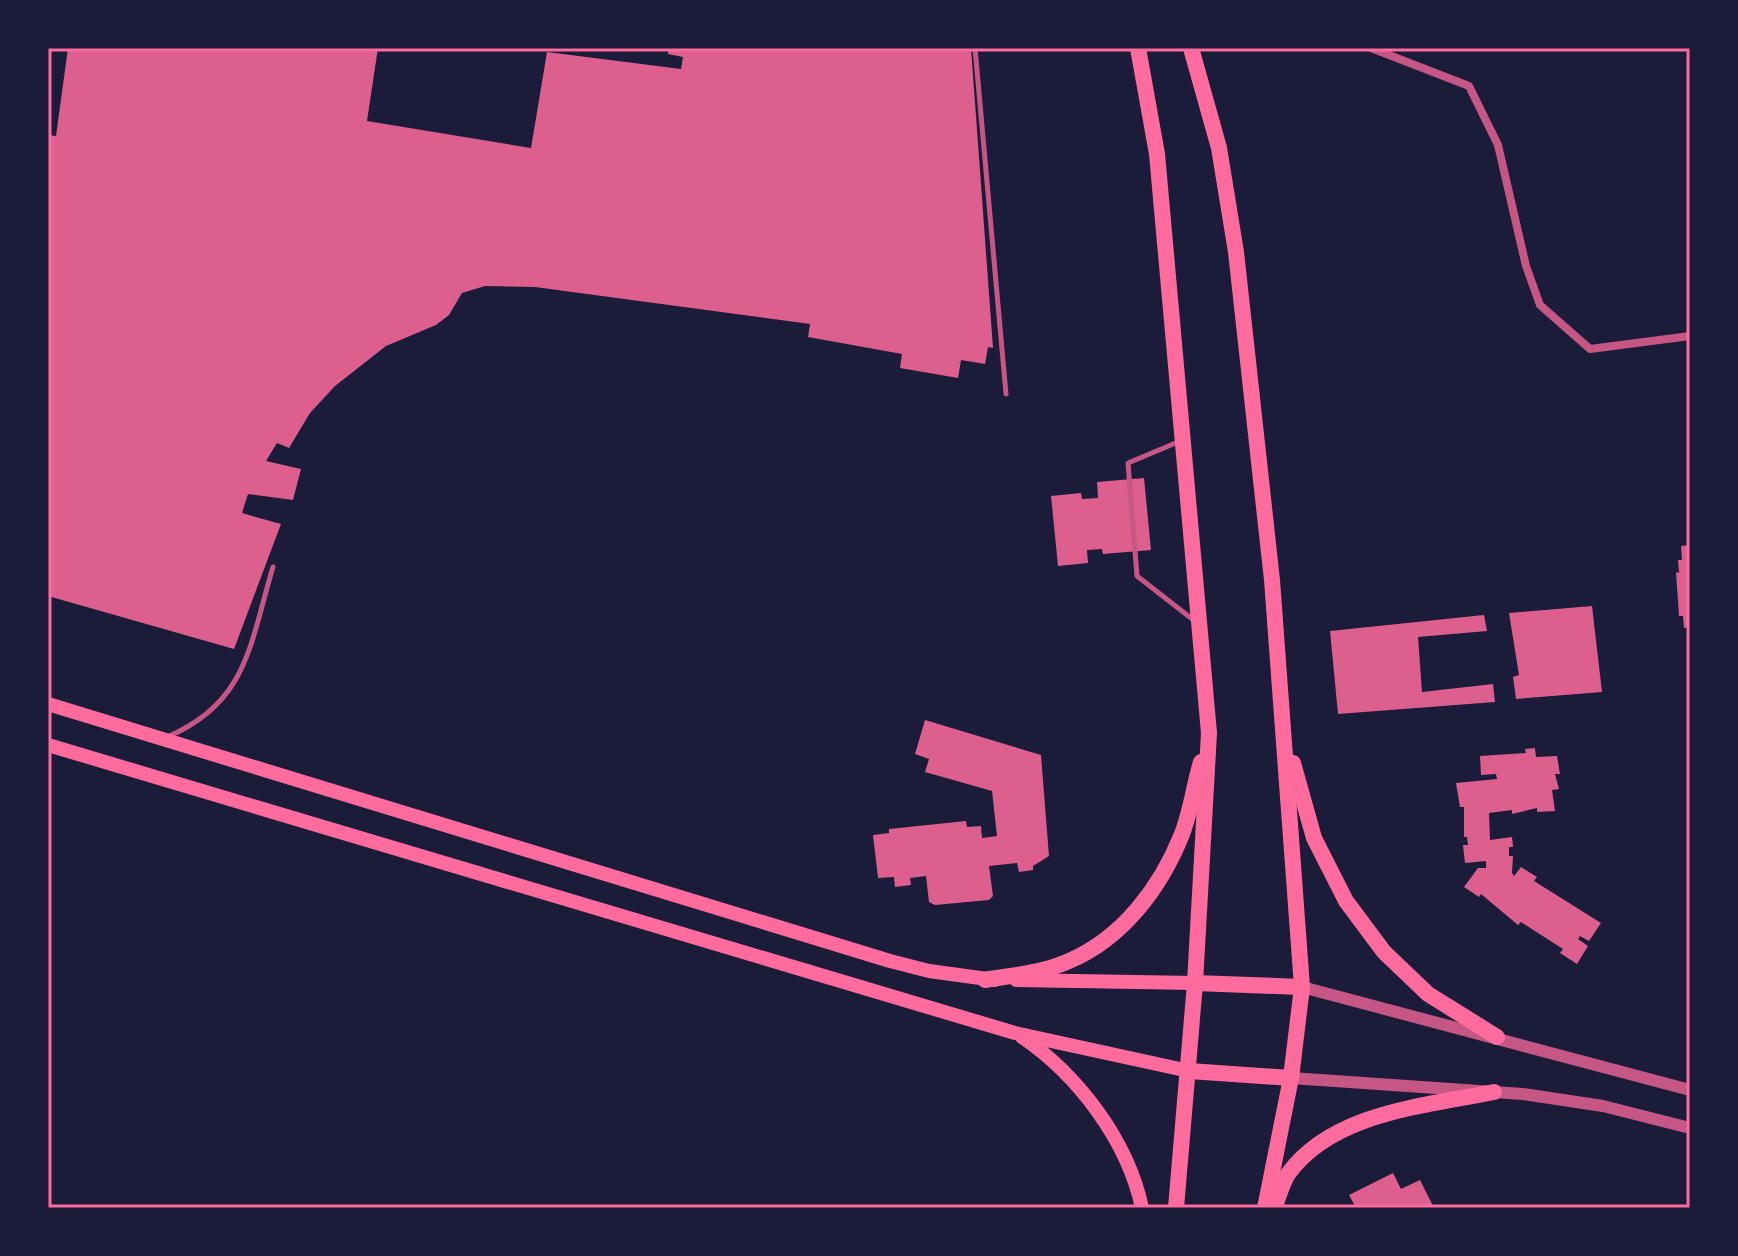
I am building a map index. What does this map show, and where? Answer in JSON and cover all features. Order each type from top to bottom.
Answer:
[{"type":"main road","points":[[1138,48],[1157,154],[1209,733],[1189,1071],[1176,1208]]},
{"type":"main road","points":[[1191,48],[1219,148],[1236,252],[1272,580],[1302,987],[1291,1078],[1265,1208]]},
{"type":"main road","points":[[48,704],[890,961],[985,980],[1302,987]]},
{"type":"main road","points":[[1283,731],[1314,838],[1346,901],[1384,952],[1428,994],[1497,1037]]},
{"type":"main road","points":[[985,980],[1037,972],[1069,962],[1102,943],[1131,917],[1150,894],[1182,833],[1209,733]]},
{"type":"main road","points":[[48,745],[1015,1033],[1189,1071],[1291,1078]]},
{"type":"main road","points":[[1015,1033],[1055,1063],[1107,1126],[1138,1187],[1142,1208]]},
{"type":"main road","points":[[1274,1208],[1287,1175],[1317,1145],[1359,1123],[1494,1092]]},
{"type":"street","points":[[1371,48],[1469,86],[1498,145],[1526,266],[1540,305],[1590,349],[1690,336]]},
{"type":"street","points":[[1302,987],[1690,1090]]},
{"type":"street","points":[[1291,1078],[1494,1092],[1603,1106],[1690,1128]]},
{"type":"lane","points":[[975,48],[1006,394]]},
{"type":"lane","points":[[1183,440],[1128,463],[1137,576],[1199,625]]},
{"type":"lane","points":[[162,739],[210,714],[234,687],[273,567]]},
{"type":"building","points":[[68,48],[378,48],[367,121],[531,148],[547,52],[681,69],[683,57],[668,54],[668,48],[971,48],[993,348],[988,347],[985,364],[961,360],[958,378],[900,368],[902,354],[808,337],[810,324],[535,287],[485,286],[462,293],[449,315],[436,325],[386,346],[335,386],[310,413],[289,448],[277,443],[266,461],[301,469],[293,500],[248,494],[242,513],[281,524],[234,649],[48,596],[48,135],[56,136]]},
{"type":"building","points":[[1144,478],[1151,550],[1103,554],[1102,549],[1087,550],[1088,563],[1058,566],[1051,496],[1081,493],[1082,499],[1098,498],[1097,482]]},
{"type":"building","points":[[1690,545],[1690,627],[1684,628],[1683,616],[1679,616],[1676,572],[1679,573],[1678,560],[1682,560],[1681,546]]},
{"type":"building","points":[[1592,606],[1602,692],[1516,699],[1513,677],[1519,675],[1509,613]]},
{"type":"building","points":[[1484,615],[1487,631],[1418,637],[1422,692],[1493,684],[1495,702],[1338,714],[1330,631]]},
{"type":"building","points":[[925,720],[1041,755],[1049,856],[1033,866],[1033,870],[1019,872],[1017,863],[989,866],[993,896],[989,900],[935,905],[929,902],[926,876],[910,878],[911,885],[895,887],[894,877],[878,878],[873,835],[889,833],[889,829],[966,821],[967,827],[981,826],[982,838],[997,836],[992,791],[925,772],[929,759],[915,754]]},
{"type":"building","points":[[1535,748],[1536,757],[1557,756],[1560,774],[1555,774],[1559,789],[1552,790],[1555,811],[1537,812],[1537,808],[1512,814],[1512,810],[1489,813],[1490,840],[1512,837],[1513,847],[1509,847],[1509,856],[1513,856],[1514,876],[1521,867],[1537,877],[1534,881],[1601,923],[1589,941],[1580,936],[1578,939],[1588,946],[1577,964],[1560,953],[1563,949],[1521,922],[1518,925],[1481,894],[1479,897],[1464,887],[1478,868],[1486,868],[1486,861],[1465,863],[1463,845],[1468,845],[1467,837],[1464,837],[1464,807],[1460,807],[1456,783],[1497,779],[1496,774],[1481,775],[1480,756],[1526,753],[1525,749]]},
{"type":"building","points":[[1393,1173],[1401,1189],[1420,1180],[1434,1208],[1356,1208],[1349,1195]]}]
